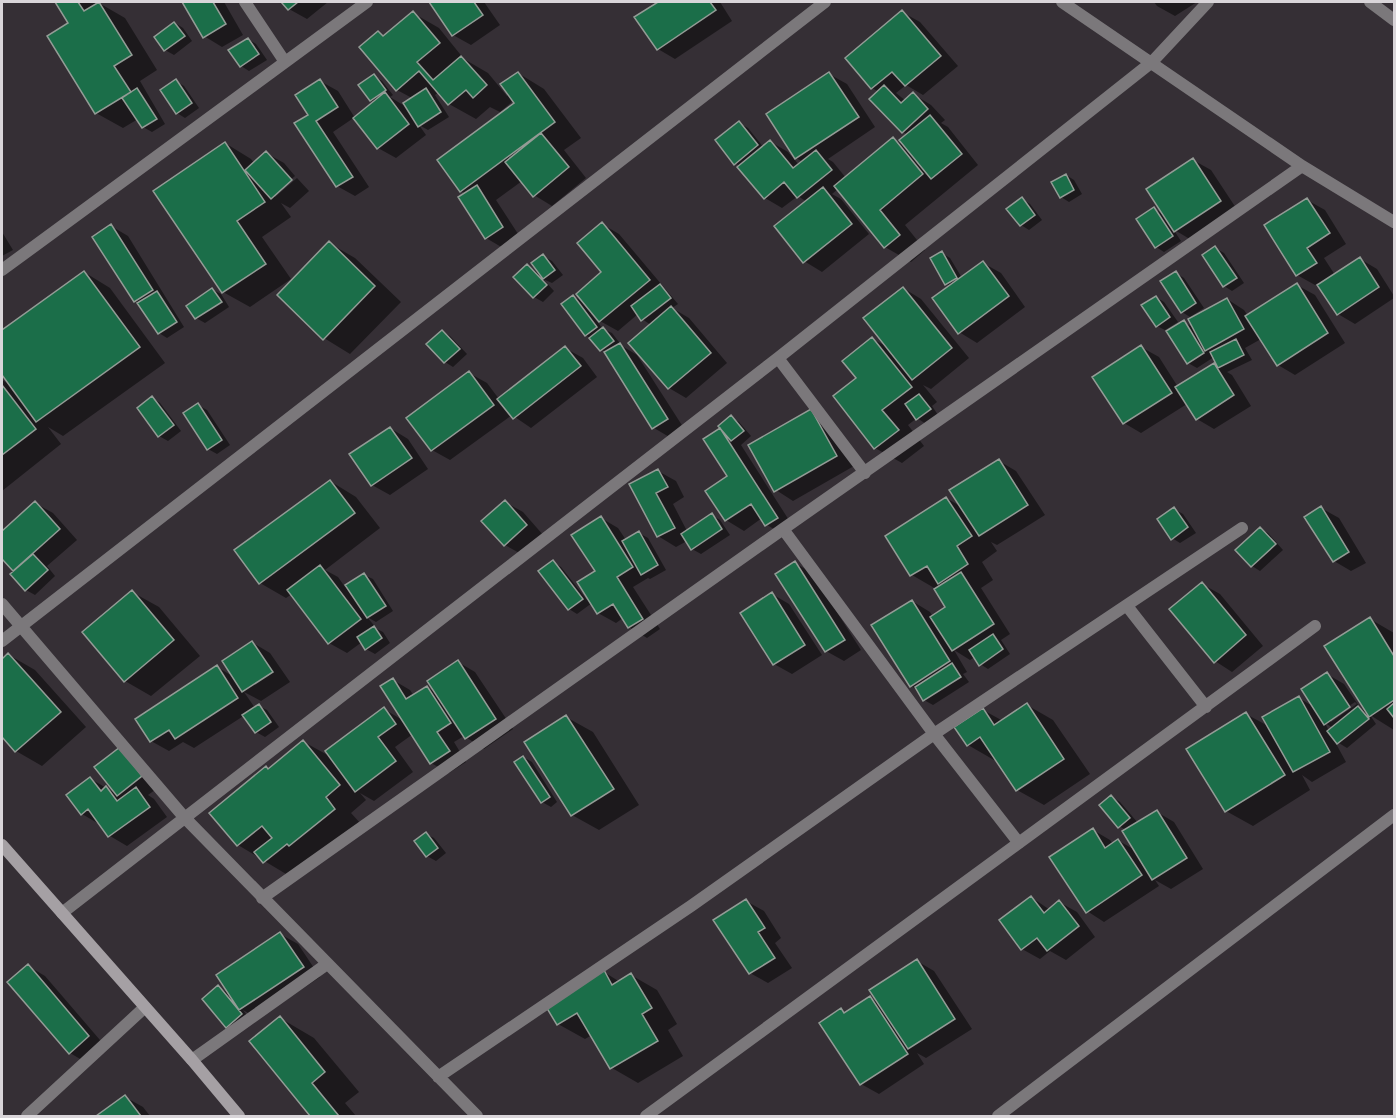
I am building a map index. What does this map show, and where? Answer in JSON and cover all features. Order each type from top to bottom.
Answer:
[{"type":"main road","points":[[2,845],[239,1116]]},
{"type":"street","points":[[245,2],[285,62]]},
{"type":"street","points":[[2,270],[367,2]]},
{"type":"street","points":[[2,641],[825,2]]},
{"type":"street","points":[[1062,2],[1302,166],[1395,222]]},
{"type":"street","points":[[62,914],[777,358],[1152,62],[1208,2]]},
{"type":"street","points":[[1370,2],[1395,20]]},
{"type":"street","points":[[262,898],[783,529],[1302,166]]},
{"type":"street","points":[[777,358],[865,473]]},
{"type":"street","points":[[438,1077],[691,906],[934,734],[1242,528]]},
{"type":"street","points":[[783,529],[934,734],[1019,843]]},
{"type":"street","points":[[2,604],[184,817],[477,1116]]},
{"type":"street","points":[[1127,606],[1206,707]]},
{"type":"street","points":[[646,1116],[1315,626]]},
{"type":"street","points":[[998,1116],[1395,815]]},
{"type":"street","points":[[192,1060],[327,964]]},
{"type":"street","points":[[27,1116],[144,1008]]},
{"type":"building","points":[[55,2],[78,2],[84,11],[99,2],[132,55],[114,66],[131,92],[95,114],[47,36],[68,23]]},
{"type":"building","points":[[182,2],[213,2],[226,24],[203,38]]},
{"type":"building","points":[[281,2],[298,2],[288,10]]},
{"type":"building","points":[[429,2],[474,2],[483,15],[452,36]]},
{"type":"building","points":[[658,2],[710,2],[716,10],[657,50],[634,17]]},
{"type":"building","points":[[902,10],[941,56],[905,86],[892,72],[871,89],[845,58]]},
{"type":"building","points":[[413,11],[440,43],[417,62],[433,80],[461,56],[487,85],[473,98],[466,90],[448,105],[419,71],[396,91],[359,47],[378,31],[383,36]]},
{"type":"building","points":[[174,22],[185,36],[164,51],[154,37]]},
{"type":"building","points":[[248,38],[259,54],[240,67],[228,50]]},
{"type":"building","points":[[518,72],[555,122],[460,192],[437,160],[514,103],[500,84]]},
{"type":"building","points":[[829,72],[859,117],[795,159],[766,114]]},
{"type":"building","points":[[374,74],[386,90],[370,101],[358,85]]},
{"type":"building","points":[[176,79],[192,103],[176,114],[160,90]]},
{"type":"building","points":[[320,79],[338,107],[316,121],[353,177],[336,187],[294,123],[308,115],[295,95]]},
{"type":"building","points":[[884,85],[901,103],[913,92],[928,109],[902,133],[869,99]]},
{"type":"building","points":[[137,88],[157,119],[142,128],[122,98]]},
{"type":"building","points":[[426,88],[441,112],[418,127],[403,103]]},
{"type":"building","points":[[385,92],[409,124],[377,149],[353,118]]},
{"type":"building","points":[[930,115],[962,154],[931,179],[899,140]]},
{"type":"building","points":[[739,121],[758,145],[734,165],[715,140]]},
{"type":"building","points":[[541,133],[569,167],[533,197],[505,162]]},
{"type":"building","points":[[893,137],[923,174],[880,210],[900,235],[884,248],[834,186]]},
{"type":"building","points":[[770,140],[793,168],[816,150],[832,170],[797,198],[784,182],[764,199],[737,167]]},
{"type":"building","points":[[225,142],[265,202],[237,221],[266,264],[222,293],[153,191]]},
{"type":"building","points":[[266,151],[292,180],[271,199],[245,170]]},
{"type":"building","points":[[1193,158],[1221,201],[1174,232],[1146,189]]},
{"type":"building","points":[[1066,174],[1074,190],[1060,198],[1051,182]]},
{"type":"building","points":[[477,185],[503,227],[485,239],[458,197]]},
{"type":"building","points":[[823,187],[852,224],[803,263],[774,226]]},
{"type":"building","points":[[1022,197],[1035,215],[1020,226],[1006,209]]},
{"type":"building","points":[[1307,198],[1330,233],[1307,248],[1317,263],[1296,276],[1264,225]]},
{"type":"building","points":[[1154,207],[1173,236],[1155,248],[1136,219]]},
{"type":"building","points":[[602,222],[650,280],[599,322],[576,294],[601,272],[577,243]]},
{"type":"building","points":[[111,224],[153,290],[134,302],[92,237]]},
{"type":"building","points":[[329,241],[375,286],[323,340],[277,295]]},
{"type":"building","points":[[1215,246],[1237,278],[1223,287],[1202,255]]},
{"type":"building","points":[[942,251],[957,278],[945,285],[930,258]]},
{"type":"building","points":[[543,254],[555,270],[543,279],[531,263]]},
{"type":"building","points":[[1360,257],[1379,287],[1337,315],[1317,285]]},
{"type":"building","points":[[983,261],[1009,296],[958,334],[932,298]]},
{"type":"building","points":[[527,264],[547,285],[533,298],[513,277]]},
{"type":"building","points":[[84,271],[140,347],[36,422],[2,375],[2,330]]},
{"type":"building","points":[[1176,271],[1196,303],[1181,313],[1160,281]]},
{"type":"building","points":[[1297,283],[1328,333],[1277,366],[1245,316]]},
{"type":"building","points":[[660,284],[671,298],[641,321],[631,306]]},
{"type":"building","points":[[903,287],[952,348],[912,380],[863,318]]},
{"type":"building","points":[[212,288],[222,302],[195,319],[186,306]]},
{"type":"building","points":[[157,291],[177,322],[158,334],[137,303]]},
{"type":"building","points":[[573,295],[597,327],[585,336],[561,304]]},
{"type":"building","points":[[1156,296],[1170,317],[1156,327],[1141,305]]},
{"type":"building","points":[[1227,298],[1244,329],[1205,351],[1188,319]]},
{"type":"building","points":[[671,306],[711,353],[668,389],[628,343]]},
{"type":"building","points":[[1184,320],[1204,353],[1187,364],[1166,331]]},
{"type":"building","points":[[603,327],[614,341],[600,351],[589,338]]},
{"type":"building","points":[[442,330],[460,349],[444,363],[426,344]]},
{"type":"building","points":[[872,337],[912,387],[882,410],[899,430],[874,449],[833,396],[856,378],[842,361]]},
{"type":"building","points":[[1236,339],[1244,355],[1218,368],[1210,352]]},
{"type":"building","points":[[620,343],[668,419],[652,429],[604,352]]},
{"type":"building","points":[[1141,345],[1172,393],[1123,424],[1092,377]]},
{"type":"building","points":[[565,346],[581,366],[513,419],[497,399]]},
{"type":"building","points":[[1214,363],[1234,395],[1196,420],[1175,387]]},
{"type":"building","points":[[469,371],[494,405],[431,451],[406,418]]},
{"type":"building","points":[[2,385],[36,429],[2,455]]},
{"type":"building","points":[[919,394],[931,409],[916,420],[905,404]]},
{"type":"building","points":[[152,396],[174,425],[158,437],[137,408]]},
{"type":"building","points":[[198,403],[222,440],[207,450],[183,413]]},
{"type":"building","points":[[811,409],[837,456],[774,492],[748,445]]},
{"type":"building","points":[[731,415],[744,431],[731,441],[718,426]]},
{"type":"building","points":[[390,427],[412,458],[371,486],[349,454]]},
{"type":"building","points":[[720,428],[778,518],[765,526],[751,504],[725,521],[705,491],[727,476],[703,439]]},
{"type":"building","points":[[999,459],[1028,505],[979,536],[949,490]]},
{"type":"building","points":[[658,469],[668,487],[656,493],[675,528],[657,537],[629,484]]},
{"type":"building","points":[[330,480],[355,513],[259,584],[234,550]]},
{"type":"building","points":[[946,497],[972,536],[957,546],[968,564],[938,584],[927,566],[910,576],[885,536]]},
{"type":"building","points":[[505,500],[527,525],[504,546],[481,521]]},
{"type":"building","points":[[35,501],[60,529],[13,571],[2,559],[2,531]]},
{"type":"building","points":[[1321,506],[1349,552],[1333,562],[1304,517]]},
{"type":"building","points":[[1174,507],[1188,527],[1171,540],[1157,519]]},
{"type":"building","points":[[712,513],[722,529],[691,550],[681,534]]},
{"type":"building","points":[[601,516],[633,567],[617,577],[643,619],[628,628],[613,604],[597,614],[577,582],[595,571],[571,535]]},
{"type":"building","points":[[1260,527],[1276,544],[1251,567],[1235,550]]},
{"type":"building","points":[[639,531],[658,565],[641,575],[622,541]]},
{"type":"building","points":[[33,554],[48,570],[25,591],[10,574]]},
{"type":"building","points":[[553,560],[583,599],[568,610],[538,571]]},
{"type":"building","points":[[795,561],[845,640],[825,652],[775,574]]},
{"type":"building","points":[[320,565],[361,619],[328,644],[287,590]]},
{"type":"building","points":[[961,572],[994,624],[952,651],[930,617],[945,607],[934,589]]},
{"type":"building","points":[[364,573],[386,606],[367,618],[345,585]]},
{"type":"building","points":[[1202,582],[1246,635],[1214,663],[1169,609]]},
{"type":"building","points":[[132,590],[174,640],[124,682],[82,632]]},
{"type":"building","points":[[772,592],[805,645],[773,665],[740,613]]},
{"type":"building","points":[[912,600],[950,661],[910,687],[871,625]]},
{"type":"building","points":[[1370,617],[1394,656],[1394,700],[1369,717],[1324,646]]},
{"type":"building","points":[[374,626],[382,638],[365,650],[357,637]]},
{"type":"building","points":[[993,634],[1003,649],[979,666],[969,650]]},
{"type":"building","points":[[252,641],[273,672],[242,692],[222,661]]},
{"type":"building","points":[[8,653],[61,712],[15,752],[2,737],[2,659]]},
{"type":"building","points":[[458,660],[496,719],[465,739],[427,681]]},
{"type":"building","points":[[952,663],[961,677],[923,701],[915,687]]},
{"type":"building","points":[[217,665],[238,698],[175,739],[169,730],[150,742],[135,719]]},
{"type":"building","points":[[1327,672],[1350,707],[1324,725],[1301,689]]},
{"type":"building","points":[[393,678],[406,699],[427,686],[451,723],[437,732],[450,751],[430,764],[380,686]]},
{"type":"building","points":[[1299,696],[1330,752],[1293,772],[1262,717]]},
{"type":"building","points":[[1027,703],[1064,759],[1016,791],[980,737],[967,746],[954,727],[983,708],[994,725]]},
{"type":"building","points":[[1394,703],[1394,718],[1387,709]]},
{"type":"building","points":[[259,704],[271,722],[255,733],[242,715]]},
{"type":"building","points":[[1358,706],[1369,719],[1337,744],[1327,731]]},
{"type":"building","points":[[384,707],[396,724],[378,737],[396,761],[355,792],[325,751]]},
{"type":"building","points":[[1246,712],[1285,775],[1225,812],[1186,749]]},
{"type":"building","points":[[566,715],[614,789],[571,816],[524,742]]},
{"type":"building","points":[[303,740],[340,785],[326,797],[335,809],[289,846],[287,844],[263,863],[254,852],[272,838],[262,826],[237,846],[209,813],[266,766],[268,769]]},
{"type":"building","points":[[120,747],[142,776],[117,796],[94,767]]},
{"type":"building","points":[[523,756],[550,797],[541,803],[514,762]]},
{"type":"building","points":[[90,777],[101,791],[106,786],[117,801],[136,787],[150,807],[108,837],[88,809],[81,815],[66,795]]},
{"type":"building","points":[[1111,795],[1130,818],[1118,828],[1099,805]]},
{"type":"building","points":[[1157,810],[1187,858],[1152,880],[1122,831]]},
{"type":"building","points":[[1093,828],[1105,848],[1118,839],[1142,875],[1086,913],[1049,857]]},
{"type":"building","points":[[426,832],[438,848],[426,857],[414,841]]},
{"type":"building","points":[[1031,896],[1044,913],[1059,900],[1079,926],[1047,951],[1037,938],[1021,950],[999,920]]},
{"type":"building","points":[[746,899],[765,928],[758,932],[775,958],[749,974],[713,920]]},
{"type":"building","points":[[280,932],[304,967],[239,1010],[216,975]]},
{"type":"building","points":[[917,959],[955,1019],[908,1049],[869,990]]},
{"type":"building","points":[[28,964],[89,1036],[69,1054],[7,982]]},
{"type":"building","points":[[604,970],[612,985],[631,973],[652,1008],[642,1014],[658,1041],[610,1069],[577,1013],[557,1025],[545,1005]]},
{"type":"building","points":[[218,985],[242,1014],[226,1028],[202,999]]},
{"type":"building","points":[[870,996],[908,1054],[860,1085],[819,1023],[841,1008],[844,1013]]},
{"type":"building","points":[[280,1016],[325,1072],[312,1083],[339,1116],[310,1116],[249,1041]]},
{"type":"building","points":[[125,1095],[141,1116],[96,1116]]}]
